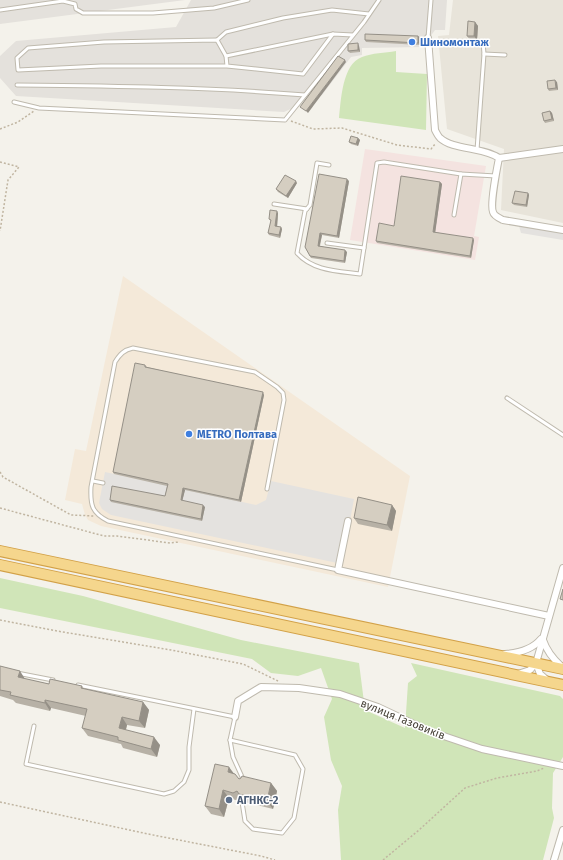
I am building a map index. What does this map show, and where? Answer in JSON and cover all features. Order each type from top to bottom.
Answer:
[{"type":"highway","points":[[0,551],[563,669]]},
{"type":"highway","points":[[0,565],[518,674],[563,685]]},
{"type":"street","points":[[428,38],[435,130],[440,138],[449,143],[493,154],[499,158],[563,149]]},
{"type":"street","points":[[499,158],[492,211],[494,215],[503,220],[563,230]]},
{"type":"street","points":[[348,521],[338,570],[549,616]]},
{"type":"street","points":[[518,674],[530,670],[536,663],[563,568]]},
{"type":"street","points":[[498,655],[532,648],[542,638]]},
{"type":"street","points":[[542,638],[550,656],[563,669]]},
{"type":"street","points":[[536,663],[540,674],[548,681]]},
{"type":"street","name":"вулиця Газовиків","points":[[235,717],[238,701],[261,686],[299,688],[340,694],[378,706],[429,731],[482,749],[563,766]]},
{"type":"street","points":[[554,860],[563,830]]},
{"type":"lane","points":[[0,10],[63,1],[75,4],[76,9],[82,13],[153,13],[214,8],[248,0]]},
{"type":"lane","points":[[14,102],[39,108],[285,120],[379,0]]},
{"type":"lane","points":[[428,38],[431,0]]},
{"type":"lane","points":[[333,34],[303,74],[226,66],[101,66],[18,70],[17,58],[28,48],[104,42],[217,40],[226,32],[283,18],[332,10],[369,14]]},
{"type":"lane","points":[[226,56],[333,34],[353,35]]},
{"type":"lane","points":[[217,40],[226,56],[226,66]]},
{"type":"lane","points":[[477,150],[484,54],[483,42]]},
{"type":"lane","points":[[484,54],[504,54]]},
{"type":"lane","points":[[17,85],[257,91],[304,95]]},
{"type":"lane","points":[[329,165],[317,163],[310,206],[305,211],[297,253],[302,258],[321,268],[360,274],[377,163],[384,162],[461,174],[496,176]]},
{"type":"lane","points":[[454,215],[461,174]]},
{"type":"lane","points":[[274,204],[307,209]]},
{"type":"lane","points":[[327,243],[364,248]]},
{"type":"lane","points":[[267,489],[284,400],[281,390],[255,372],[133,348],[120,354],[115,362],[90,496],[94,511],[100,517],[108,521],[338,570]]},
{"type":"lane","points":[[507,398],[563,435]]},
{"type":"lane","points":[[93,480],[103,483]]},
{"type":"lane","points":[[16,672],[54,680]]},
{"type":"lane","points":[[70,683],[235,717],[230,740],[233,757],[245,784]]},
{"type":"lane","points":[[34,726],[26,764],[164,794],[174,791],[184,782],[189,770],[189,747],[194,709]]},
{"type":"lane","points":[[230,740],[295,755],[303,769],[294,818],[282,833],[254,829],[245,821],[242,802]]},
{"type":"path","points":[[0,129],[18,122],[39,108]]},
{"type":"path","points":[[285,120],[313,129],[342,128],[397,145],[431,149],[440,138]]},
{"type":"path","points":[[0,162],[19,167],[8,180],[0,231]]},
{"type":"path","points":[[0,472],[3,477],[71,515],[100,517]]},
{"type":"path","points":[[0,508],[104,536],[117,536],[170,543],[194,539]]},
{"type":"path","points":[[0,620],[243,664],[278,681]]},
{"type":"path","points":[[383,860],[419,830],[465,788],[497,778],[537,771],[555,764]]},
{"type":"path","points":[[0,802],[275,860]]},
{"type":"shaded area","points":[[0,0],[185,0],[0,24]]},
{"type":"shaded area","points":[[191,0],[447,0],[445,30],[435,30],[423,47],[362,48],[362,55],[351,57],[322,95],[284,112],[16,96],[0,78],[0,56],[16,41],[176,27]]},
{"type":"shaded area","points":[[453,0],[563,0],[563,223],[501,210],[504,149],[447,129],[438,36],[449,35]]},
{"type":"shaded area","points":[[365,149],[486,166],[474,236],[479,237],[475,260],[350,240]]},
{"type":"shaded area","points":[[519,226],[563,233],[563,240],[521,233]]},
{"type":"shaded area","points":[[123,276],[410,476],[388,587],[101,526],[88,520],[82,504],[65,500],[75,449],[86,451]]},
{"type":"shaded area","points":[[105,472],[256,505],[266,500],[271,481],[354,499],[342,564],[111,515],[102,509],[99,503]]},
{"type":"green space","points":[[396,51],[396,72],[427,74],[426,130],[339,118],[346,75],[355,61],[370,55]]},
{"type":"green space","points":[[0,578],[83,596],[241,640],[359,663],[365,710],[405,728],[408,683],[417,676],[411,663],[560,696],[563,699],[563,757],[553,773],[552,808],[554,818],[543,860],[341,860],[338,810],[342,786],[331,760],[324,717],[332,699],[321,668],[298,676],[271,673],[252,659],[0,608]]},
{"type":"building","points":[[468,21],[475,22],[474,36],[467,36]]},
{"type":"building","points":[[365,34],[418,36],[418,43],[365,40]]},
{"type":"building","points":[[358,43],[358,50],[348,51],[348,44]]},
{"type":"building","points":[[338,56],[345,60],[306,111],[300,107]]},
{"type":"building","points":[[555,80],[556,88],[548,89],[547,81]]},
{"type":"building","points":[[550,111],[552,119],[544,121],[542,113]]},
{"type":"building","points":[[351,136],[358,138],[356,144],[349,142]]},
{"type":"building","points":[[319,174],[347,179],[337,236],[320,233],[318,246],[345,250],[344,261],[310,256],[305,247]]},
{"type":"building","points":[[285,175],[296,181],[286,196],[276,189]]},
{"type":"building","points":[[401,176],[440,182],[433,232],[473,238],[470,256],[376,241],[379,223],[394,226]]},
{"type":"building","points":[[515,191],[528,193],[526,205],[512,203]]},
{"type":"building","points":[[270,210],[277,211],[275,226],[281,227],[279,235],[268,233],[271,220],[269,219]]},
{"type":"building","name":"METRO Полтава","points":[[135,363],[145,365],[145,367],[263,392],[239,500],[183,488],[181,500],[203,505],[201,519],[110,500],[112,486],[165,496],[168,484],[113,472]]},
{"type":"building","points":[[358,497],[392,505],[387,525],[354,518]]},
{"type":"building","points":[[563,589],[563,600],[560,599]]},
{"type":"building","points":[[0,666],[20,671],[18,677],[49,684],[50,679],[82,686],[81,688],[143,702],[139,721],[122,717],[119,728],[154,737],[151,749],[118,740],[118,737],[82,728],[87,709],[45,700],[45,703],[10,695],[11,692],[0,690]]},
{"type":"building","points":[[215,764],[229,767],[228,772],[235,774],[239,779],[242,776],[271,783],[267,801],[239,794],[237,791],[233,793],[223,790],[219,809],[205,806]]},
{"type":"place","name":"Шиномонтаж","points":[[412,42]]},
{"type":"place","name":"METRO Полтава","points":[[189,434]]},
{"type":"place","name":"АГНКС-2","points":[[229,800]]}]
